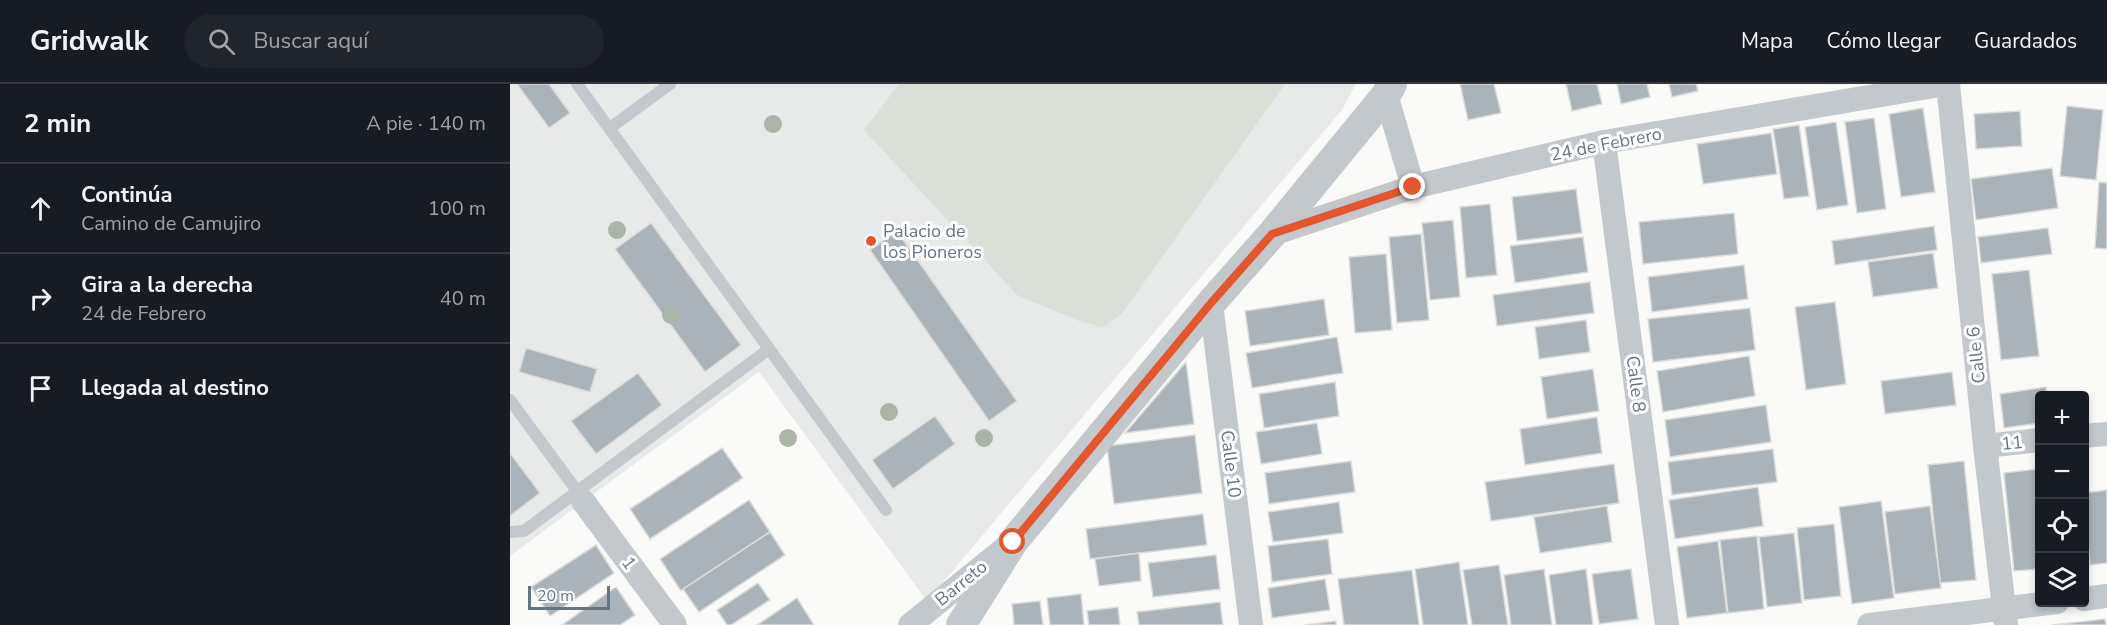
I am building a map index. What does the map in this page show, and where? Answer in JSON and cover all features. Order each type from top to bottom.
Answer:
[{"type":"street","name":"24 de Febrero","points":[[1272,234],[1413,187],[1604,142],[1947,84]]},
{"type":"street","name":"Calle 6","points":[[1947,84],[2005,617]]},
{"type":"street","points":[[1389,89],[1413,187]]},
{"type":"street","points":[[961,625],[1013,542],[1211,303],[1272,234],[1389,89]]},
{"type":"street","name":"Calle 8","points":[[1604,142],[1667,625]]},
{"type":"street","name":"Calle 10","points":[[1211,303],[1251,625]]},
{"type":"street","points":[[2089,436],[2107,434]]},
{"type":"street","name":"11","points":[[1985,446],[2035,441]]},
{"type":"street","name":"1","points":[[580,496],[675,625]]},
{"type":"street","name":"Barreto","points":[[910,625],[1013,542]]},
{"type":"street","points":[[2089,598],[2107,596]]},
{"type":"street","points":[[1869,625],[2005,617],[2042,607]]},
{"type":"lane","points":[[577,84],[886,510]]},
{"type":"lane","points":[[610,128],[670,84]]},
{"type":"lane","points":[[510,532],[524,531],[580,496],[769,349]]},
{"type":"lane","points":[[510,400],[580,496]]},
{"type":"shaded area","name":"Palacio de los Pioneros","points":[[510,84],[1356,84],[1342,110],[927,601],[759,372],[510,556]]},
{"type":"shaded area","points":[[899,84],[1285,84],[1121,315],[1102,327],[1079,321],[1017,295],[864,130]]},
{"type":"building","points":[[517,84],[549,84],[570,113],[549,128]]},
{"type":"building","points":[[1460,84],[1494,84],[1501,113],[1468,120]]},
{"type":"building","points":[[1566,84],[1597,84],[1602,104],[1572,111]]},
{"type":"building","points":[[1617,84],[1647,84],[1650,97],[1621,104]]},
{"type":"building","points":[[1669,84],[1696,84],[1698,91],[1672,97]]},
{"type":"building","points":[[2067,106],[2103,110],[2096,180],[2060,176]]},
{"type":"building","points":[[1923,108],[1935,192],[1901,197],[1889,114]]},
{"type":"building","points":[[2020,111],[2022,146],[1976,149],[1974,114]]},
{"type":"building","points":[[1874,118],[1886,209],[1857,213],[1845,122]]},
{"type":"building","points":[[1836,122],[1848,205],[1817,210],[1805,127]]},
{"type":"building","points":[[1799,125],[1809,196],[1784,199],[1773,129]]},
{"type":"building","points":[[1771,133],[1777,174],[1703,184],[1697,144]]},
{"type":"building","points":[[2052,168],[2058,208],[1976,220],[1971,179]]},
{"type":"building","points":[[2099,182],[2107,183],[2107,249],[2095,248]]},
{"type":"building","points":[[1576,189],[1582,233],[1517,241],[1512,197]]},
{"type":"building","points":[[1490,204],[1497,275],[1466,278],[1460,207]]},
{"type":"building","points":[[1734,213],[1738,254],[1643,264],[1639,222]]},
{"type":"building","points":[[1453,220],[1460,297],[1430,300],[1422,223]]},
{"type":"building","points":[[651,223],[741,345],[705,372],[615,249]]},
{"type":"building","points":[[1934,226],[1937,250],[1835,265],[1832,241]]},
{"type":"building","points":[[2048,228],[2052,254],[1981,263],[1978,237]]},
{"type":"building","points":[[897,231],[1017,401],[989,421],[870,250]]},
{"type":"building","points":[[1421,234],[1429,320],[1397,323],[1389,237]]},
{"type":"building","points":[[1583,237],[1588,272],[1515,283],[1510,246]]},
{"type":"building","points":[[1933,253],[1938,288],[1873,297],[1868,262]]},
{"type":"building","points":[[1386,254],[1392,330],[1355,333],[1349,257]]},
{"type":"building","points":[[1744,265],[1748,299],[1652,312],[1648,277]]},
{"type":"building","points":[[2029,270],[2039,356],[2001,360],[1992,274]]},
{"type":"building","points":[[1590,282],[1594,313],[1497,326],[1493,295]]},
{"type":"building","points":[[1324,299],[1329,335],[1250,346],[1245,311]]},
{"type":"building","points":[[1835,302],[1846,384],[1806,390],[1795,307]]},
{"type":"building","points":[[1750,308],[1755,350],[1653,362],[1648,319]]},
{"type":"building","points":[[1586,320],[1590,352],[1539,359],[1535,327]]},
{"type":"building","points":[[1337,337],[1343,373],[1252,388],[1246,353]]},
{"type":"building","points":[[526,348],[597,369],[590,392],[519,372]]},
{"type":"building","points":[[1749,356],[1755,396],[1663,412],[1657,371]]},
{"type":"building","points":[[1186,362],[1194,424],[1125,433]]},
{"type":"building","points":[[1593,369],[1599,411],[1547,419],[1541,377]]},
{"type":"building","points":[[1952,372],[1956,405],[1885,414],[1881,381]]},
{"type":"building","points":[[638,373],[662,405],[596,454],[571,421]]},
{"type":"building","points":[[1335,382],[1339,416],[1264,428],[1259,394]]},
{"type":"building","points":[[2046,387],[2046,391],[2035,391],[2035,424],[2004,428],[2000,394]]},
{"type":"building","points":[[1766,405],[1771,442],[1670,457],[1665,420]]},
{"type":"building","points":[[935,416],[955,444],[893,489],[872,460]]},
{"type":"building","points":[[1597,417],[1602,453],[1525,465],[1520,429]]},
{"type":"building","points":[[1317,423],[1322,454],[1261,464],[1256,432]]},
{"type":"building","points":[[1195,435],[1202,493],[1114,504],[1107,446]]},
{"type":"building","points":[[722,448],[743,478],[650,539],[630,509]]},
{"type":"building","points":[[1773,449],[1777,482],[1672,495],[1668,462]]},
{"type":"building","points":[[510,453],[540,493],[510,516]]},
{"type":"building","points":[[1351,461],[1355,492],[1269,504],[1265,473]]},
{"type":"building","points":[[1964,461],[1976,580],[1940,583],[1928,465]]},
{"type":"building","points":[[1614,464],[1619,503],[1491,521],[1485,482]]},
{"type":"building","points":[[2035,469],[2035,569],[2014,571],[2004,473]]},
{"type":"building","points":[[1758,487],[1763,526],[1675,539],[1669,500]]},
{"type":"building","points":[[2107,490],[2107,563],[2090,565],[2089,492]]},
{"type":"building","points":[[749,500],[770,532],[681,591],[660,559]]},
{"type":"building","points":[[1881,501],[1894,598],[1852,604],[1839,507]]},
{"type":"building","points":[[1339,502],[1343,533],[1273,542],[1268,512]]},
{"type":"building","points":[[1607,506],[1612,542],[1540,553],[1534,517]]},
{"type":"building","points":[[1930,506],[1941,588],[1895,594],[1885,512]]},
{"type":"building","points":[[1203,514],[1207,545],[1090,559],[1086,529]]},
{"type":"building","points":[[1834,524],[1841,596],[1804,600],[1797,528]]},
{"type":"building","points":[[770,532],[785,555],[699,612],[683,589]]},
{"type":"building","points":[[1794,533],[1802,603],[1767,607],[1759,537]]},
{"type":"building","points":[[1757,536],[1764,609],[1728,613],[1720,540]]},
{"type":"building","points":[[1328,539],[1332,574],[1272,582],[1268,546]]},
{"type":"building","points":[[1718,541],[1727,613],[1687,618],[1677,547]]},
{"type":"building","points":[[596,545],[614,573],[550,616],[531,587]]},
{"type":"building","points":[[1139,553],[1141,581],[1099,586],[1095,559]]},
{"type":"building","points":[[1216,555],[1220,589],[1153,597],[1148,563]]},
{"type":"building","points":[[1459,562],[1468,625],[1423,625],[1415,569]]},
{"type":"building","points":[[1499,565],[1508,625],[1472,625],[1463,570]]},
{"type":"building","points":[[1544,569],[1552,625],[1511,625],[1504,575]]},
{"type":"building","points":[[1586,569],[1593,625],[1556,625],[1549,575]]},
{"type":"building","points":[[1631,569],[1638,619],[1599,624],[1592,574]]},
{"type":"building","points":[[1412,570],[1419,625],[1344,625],[1338,579]]},
{"type":"building","points":[[1325,579],[1330,610],[1272,618],[1268,588]]},
{"type":"building","points":[[758,583],[770,600],[731,625],[727,625],[717,610]]},
{"type":"building","points":[[616,587],[635,615],[620,625],[562,625]]},
{"type":"building","points":[[1081,594],[1084,625],[1050,625],[1047,598]]},
{"type":"building","points":[[797,598],[814,625],[757,625]]},
{"type":"building","points":[[1040,601],[1043,625],[1014,625],[1012,604]]},
{"type":"building","points":[[1220,602],[1223,625],[1139,625],[1137,612]]},
{"type":"building","points":[[1118,607],[1120,625],[1089,625],[1087,611]]},
{"type":"building","points":[[2105,619],[2106,625],[2052,625]]},
{"type":"building","points":[[1336,621],[1336,625],[1305,625]]},
{"type":"place","name":"Palacio de los Pioneros","points":[[871,241]]},
{"type":"route","points":[[1013,542],[1211,303],[1272,234],[1413,187]]}]
